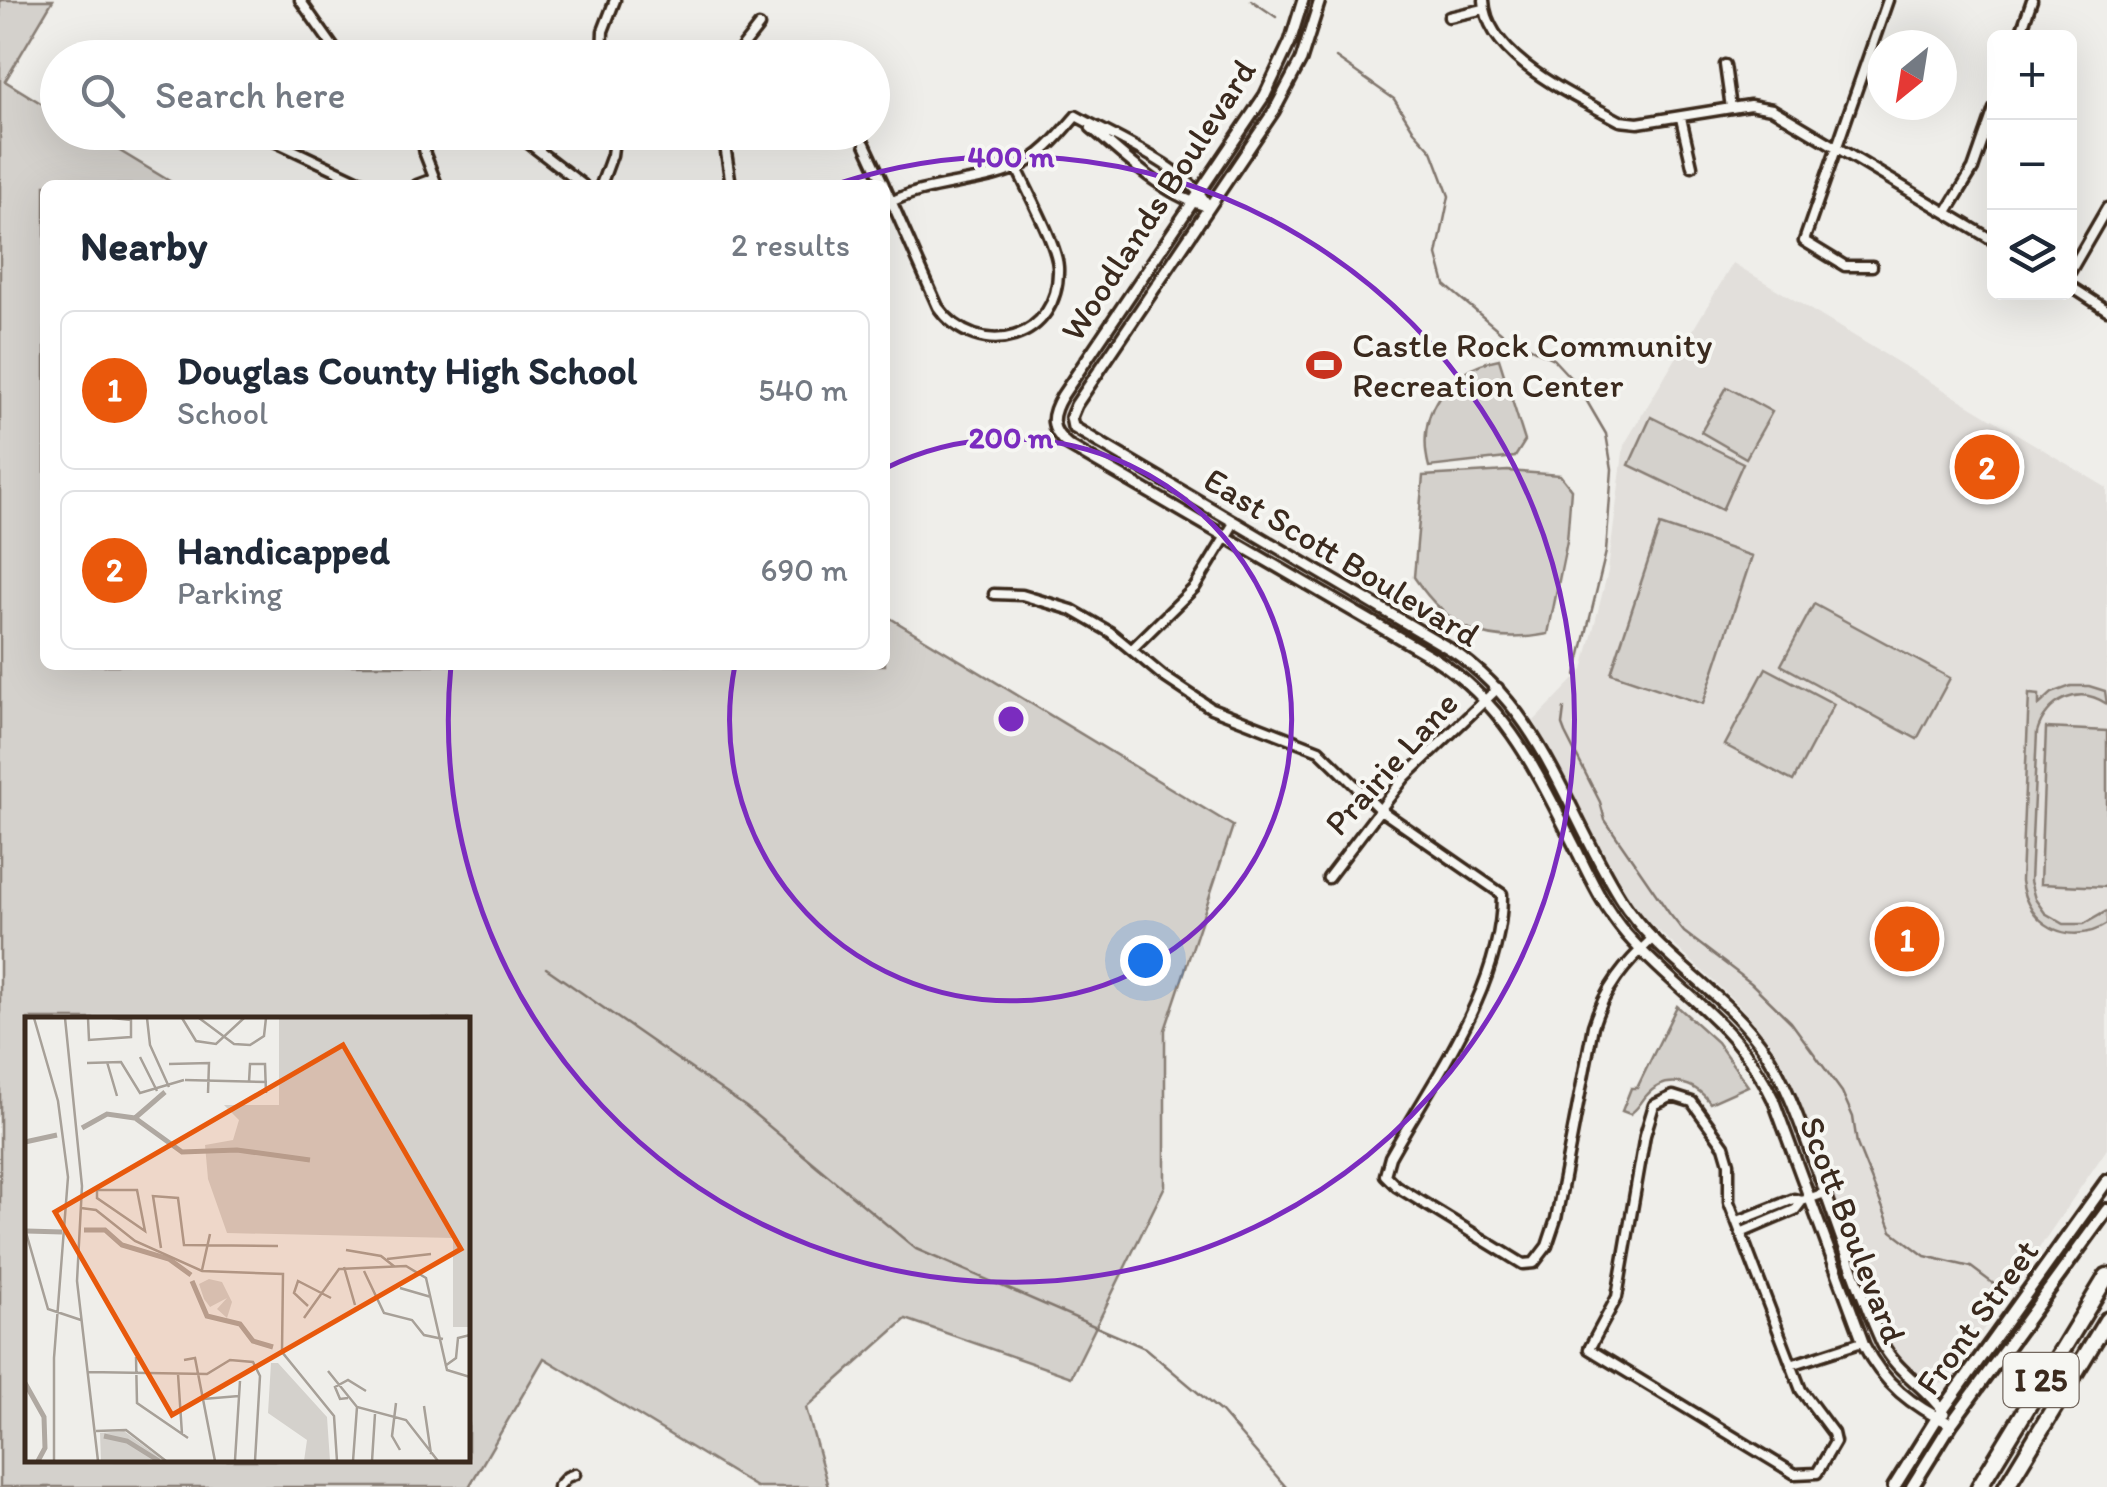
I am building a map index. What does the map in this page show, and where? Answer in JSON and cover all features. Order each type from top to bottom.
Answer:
[{"type":"highway","name":"I 25","points":[[1979,1487],[2107,1276]]},
{"type":"highway","name":"I 25","points":[[2006,1487],[2107,1320]]},
{"type":"main road","name":"Front Street","points":[[1894,1487],[1940,1414],[2107,1181]]},
{"type":"main road","name":"Front Street","points":[[1912,1487],[1951,1424],[2107,1210]]},
{"type":"street","points":[[300,0],[328,40]]},
{"type":"street","points":[[603,40],[615,0]]},
{"type":"street","name":"Woodlands Boulevard","points":[[1053,426],[1053,414],[1062,396],[1265,95],[1290,42],[1303,0]]},
{"type":"street","name":"Woodlands Boulevard","points":[[1071,422],[1076,405],[1283,96],[1309,40],[1320,0]]},
{"type":"street","points":[[1872,266],[1846,266],[1804,242],[1888,0]]},
{"type":"street","points":[[2022,30],[2032,0]]},
{"type":"street","points":[[1450,18],[1484,4],[1497,38],[1516,58],[1620,121],[1638,124],[1750,105],[1772,110],[1987,237]]},
{"type":"street","points":[[749,40],[760,26]]},
{"type":"street","points":[[1725,64],[1731,108]]},
{"type":"street","points":[[1076,116],[1148,156],[1200,191],[1209,207]]},
{"type":"street","points":[[890,202],[924,188],[1017,168],[1049,145],[1076,116]]},
{"type":"street","points":[[1076,116],[1138,167],[1192,203],[1209,207]]},
{"type":"street","points":[[1681,118],[1692,166]]},
{"type":"street","points":[[1947,212],[1973,169],[1990,120]]},
{"type":"street","points":[[294,150],[357,180]]},
{"type":"street","points":[[426,150],[434,180]]},
{"type":"street","points":[[537,150],[576,180]]},
{"type":"street","points":[[603,180],[613,150]]},
{"type":"street","points":[[725,150],[729,180]]},
{"type":"street","points":[[869,150],[881,180]]},
{"type":"street","points":[[890,207],[948,322],[970,335],[994,340],[1021,334],[1040,322],[1052,304],[1058,285],[1058,262],[1017,168]]},
{"type":"street","points":[[2077,260],[2107,208]]},
{"type":"street","points":[[2077,291],[2107,310]]},
{"type":"street","name":"East Scott Boulevard","points":[[1071,422],[1080,434],[1450,649],[1498,688],[1526,722],[1555,772]]},
{"type":"street","name":"East Scott Boulevard","points":[[1053,426],[1068,445],[1434,658],[1486,699]]},
{"type":"street","points":[[1132,650],[1195,587],[1234,523]]},
{"type":"street","points":[[994,594],[1022,595],[1072,610],[1110,632],[1163,676],[1211,708],[1319,750],[1379,809],[1502,894],[1503,920],[1490,976],[1390,1157],[1385,1174],[1396,1186],[1522,1264],[1534,1262],[1547,1246],[1556,1219],[1602,997],[1616,976],[1653,938]]},
{"type":"street","name":"Prairie Lane","points":[[1328,878],[1405,777],[1498,688]]},
{"type":"street","name":"Scott Boulevard","points":[[1486,699],[1524,750],[1608,910],[1640,950],[1719,1020],[1758,1071],[1773,1099],[1806,1200],[1862,1342],[1877,1370],[1894,1388],[1940,1414]]},
{"type":"street","name":"Scott Boulevard","points":[[1555,772],[1632,916],[1725,1003],[1765,1051],[1794,1106],[1888,1354],[1951,1424]]},
{"type":"street","points":[[1673,1096],[1692,1102],[1709,1121],[1724,1146],[1729,1163],[1730,1202],[1743,1232],[1800,1390],[1836,1442],[1817,1474],[1794,1474],[1589,1349],[1617,1298],[1645,1135],[1654,1105],[1673,1096]]},
{"type":"street","points":[[1743,1232],[1826,1192]]},
{"type":"street","points":[[1738,1221],[1794,1199],[1806,1200]]},
{"type":"street","points":[[1791,1366],[1862,1342]]},
{"type":"street","points":[[558,1487],[576,1474]]},
{"type":"shaded area","points":[[0,0],[53,0],[5,81],[40,103],[40,150],[118,150],[168,180],[40,180],[40,670],[890,670],[890,618],[1233,826],[1165,1030],[1165,1186],[1071,1377],[906,1319],[806,1408],[828,1487],[756,1487],[544,1358],[469,1487],[0,1487]]},
{"type":"shaded area","points":[[1733,263],[2107,488],[2107,1149],[1955,1371],[1942,1384],[1920,1378],[1890,1347],[1800,1102],[1771,1044],[1737,1003],[1639,913],[1534,721],[1583,670],[1608,571],[1624,445]]},
{"type":"shaded area","points":[[1499,359],[1525,441],[1515,457],[1429,467],[1427,429],[1439,396],[1464,372]]},
{"type":"shaded area","points":[[1727,387],[1772,412],[1746,458],[1701,432]]},
{"type":"shaded area","points":[[1651,417],[1743,463],[1722,510],[1629,465]]},
{"type":"shaded area","points":[[1508,471],[1560,475],[1571,489],[1567,541],[1548,634],[1506,637],[1471,630],[1441,610],[1414,577],[1423,476]]},
{"type":"shaded area","points":[[1660,525],[1752,556],[1703,704],[1611,673]]},
{"type":"shaded area","points":[[1814,604],[1950,678],[1917,739],[1781,665]]},
{"type":"shaded area","points":[[1766,668],[1834,704],[1793,781],[1725,745]]},
{"type":"shaded area","points":[[2071,686],[2105,691],[2107,704],[2096,698],[2074,696],[2055,704],[2041,721],[2037,732],[2030,881],[2035,899],[2045,913],[2064,924],[2084,924],[2107,911],[2107,924],[2078,934],[2065,933],[2041,920],[2032,910],[2021,881],[2029,694],[2039,695],[2039,705],[2052,693]]},
{"type":"shaded area","points":[[2046,728],[2107,731],[2107,887],[2040,884]]},
{"type":"shaded area","points":[[1677,1006],[1717,1042],[1748,1086],[1710,1103],[1688,1085],[1671,1083],[1654,1089],[1630,1114],[1622,1111],[1631,1088],[1637,1088]]},
{"type":"waterway","points":[[1251,0],[1276,17]]},
{"type":"waterway","points":[[1336,58],[1394,99],[1432,151],[1449,196],[1437,255],[1445,285],[1503,334],[1553,359],[1578,386],[1606,434],[1612,469],[1606,552],[1576,675]]},
{"type":"waterway","points":[[1564,709],[1562,725],[1605,820],[1669,913],[1684,932],[1751,983],[1791,1022],[1842,1092],[1853,1117],[1857,1144],[1892,1231],[1925,1256],[1971,1267],[2007,1294]]},
{"type":"waterway","points":[[546,968],[746,1107],[916,1249],[1145,1348],[1221,1412],[1286,1487]]},
{"type":"place","name":"Castle Rock Community Recreation Center","points":[[1324,365]]},
{"type":"place","name":"Handicapped","points":[[1987,467]]},
{"type":"place","name":"Douglas County High School","points":[[1907,939]]}]
